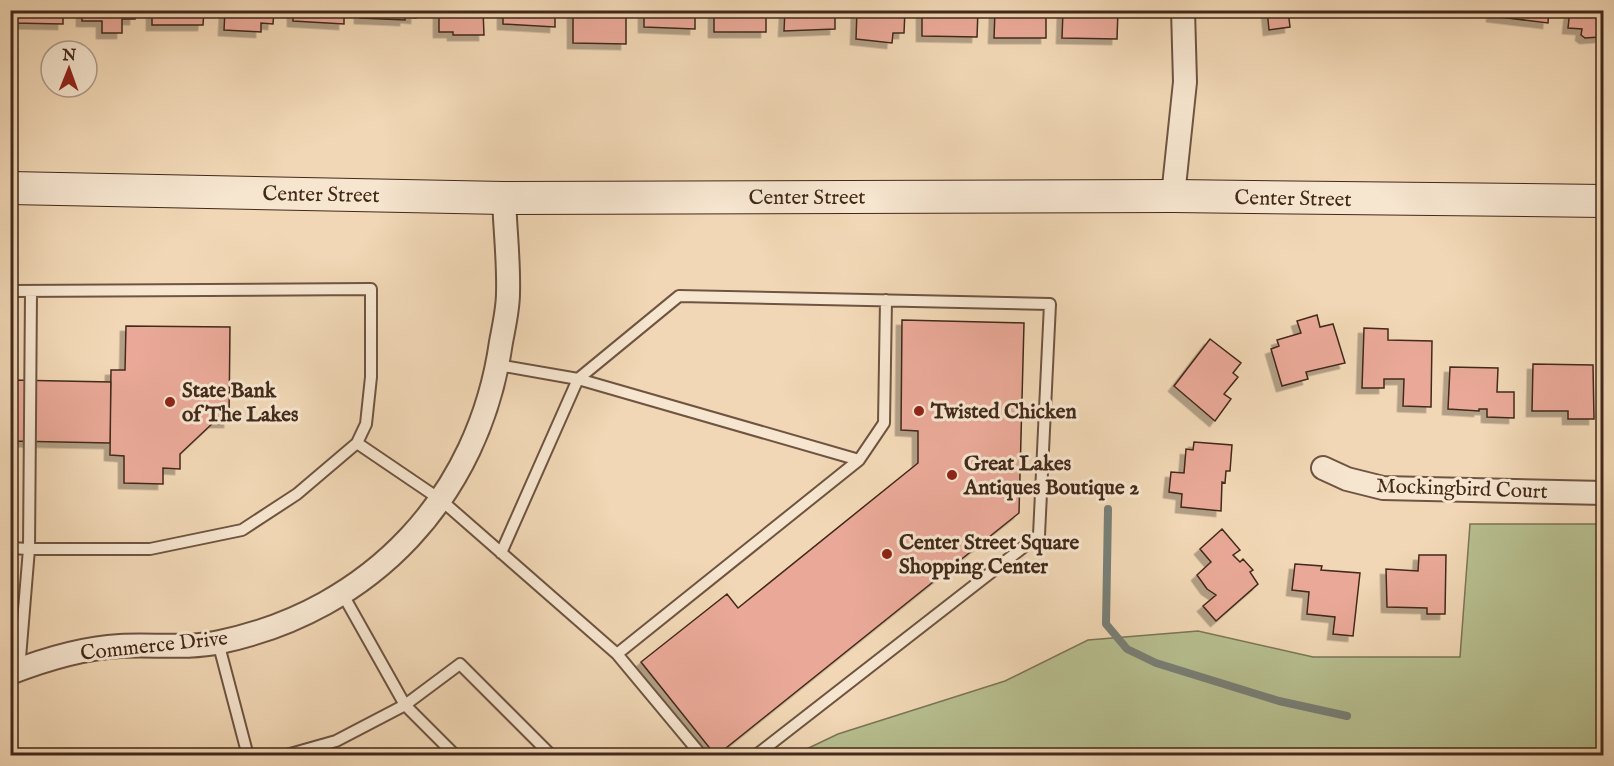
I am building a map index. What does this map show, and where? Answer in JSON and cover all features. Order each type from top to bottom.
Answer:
[{"type":"street","points":[[1173,196],[1185,82],[1184,10]]},
{"type":"street","name":"Center Street","points":[[10,188],[504,198],[1173,196],[1604,201]]},
{"type":"street","name":"Commerce Drive","points":[[15,672],[75,652],[117,646],[218,642],[300,617],[342,593],[401,549],[441,500],[480,428],[498,365],[508,294],[504,198]]},
{"type":"street","name":"Mockingbird Court","points":[[1323,468],[1347,479],[1383,488],[1604,493]]},
{"type":"lane","points":[[10,291],[371,289],[371,377],[366,424],[357,443],[297,494],[242,530],[150,549],[10,548]]},
{"type":"lane","points":[[15,672],[28,549],[32,292]]},
{"type":"lane","points":[[501,553],[578,379],[679,296],[1050,304],[1040,535],[755,756]]},
{"type":"lane","points":[[617,654],[859,460],[884,423],[886,300]]},
{"type":"lane","points":[[498,365],[578,379],[859,460]]},
{"type":"lane","points":[[357,443],[441,500],[617,654],[702,756]]},
{"type":"lane","points":[[342,593],[405,705],[456,756]]},
{"type":"lane","points":[[218,642],[248,756]]},
{"type":"lane","points":[[284,756],[336,741],[405,705],[460,664],[552,756]]},
{"type":"green space","points":[[1470,524],[1603,524],[1603,755],[794,755],[838,734],[1005,681],[1088,640],[1198,631],[1313,657],[1460,657]]},
{"type":"building","points":[[12,10],[63,10],[63,24],[12,23]]},
{"type":"building","points":[[82,10],[135,10],[135,19],[122,19],[122,33],[102,33],[102,21],[82,21]]},
{"type":"building","points":[[152,10],[204,10],[203,25],[152,25]]},
{"type":"building","points":[[225,10],[274,10],[273,24],[261,23],[261,32],[224,30]]},
{"type":"building","points":[[293,10],[344,10],[344,24],[293,21]]},
{"type":"building","points":[[360,10],[416,10],[416,18],[405,17],[405,20],[360,18]]},
{"type":"building","points":[[439,10],[483,10],[484,35],[453,35],[453,32],[439,32]]},
{"type":"building","points":[[503,10],[555,10],[555,27],[503,24]]},
{"type":"building","points":[[573,10],[626,10],[626,44],[573,43]]},
{"type":"building","points":[[644,10],[695,10],[695,29],[644,27]]},
{"type":"building","points":[[714,10],[766,10],[766,32],[714,32]]},
{"type":"building","points":[[785,10],[835,10],[835,29],[784,31]]},
{"type":"building","points":[[857,10],[905,10],[904,33],[893,33],[892,43],[856,39]]},
{"type":"building","points":[[922,10],[978,10],[977,37],[922,36]]},
{"type":"building","points":[[995,10],[1046,10],[1046,38],[994,38]]},
{"type":"building","points":[[1063,10],[1118,10],[1117,39],[1062,38]]},
{"type":"building","points":[[1267,10],[1288,10],[1290,27],[1269,30]]},
{"type":"building","points":[[1493,10],[1549,10],[1548,23],[1492,16]]},
{"type":"building","points":[[1570,10],[1604,10],[1604,31],[1601,31],[1600,37],[1585,38],[1581,35],[1582,29],[1568,28]]},
{"type":"building","points":[[1317,315],[1320,327],[1333,324],[1345,363],[1306,372],[1308,379],[1282,386],[1271,349],[1279,346],[1277,340],[1301,333],[1297,321]]},
{"type":"building","name":"Center Street Square Shopping Center","points":[[902,320],[1024,323],[1019,513],[716,756],[641,662],[727,594],[738,608],[918,463],[918,431],[901,430]]},
{"type":"building","name":"State Bank of The Lakes","points":[[126,326],[230,327],[229,422],[214,422],[180,454],[180,469],[163,468],[163,484],[124,483],[124,456],[110,455],[111,370],[125,370]]},
{"type":"building","points":[[1364,328],[1388,329],[1388,340],[1432,341],[1431,407],[1403,406],[1404,379],[1384,379],[1384,388],[1362,388]]},
{"type":"building","points":[[1210,339],[1241,363],[1233,373],[1238,377],[1224,394],[1231,399],[1215,421],[1174,386]]},
{"type":"building","points":[[1533,364],[1593,365],[1594,419],[1568,419],[1568,411],[1532,411]]},
{"type":"building","points":[[1450,367],[1498,368],[1497,392],[1514,392],[1514,418],[1487,417],[1487,409],[1479,409],[1479,411],[1448,409]]},
{"type":"building","points":[[10,380],[111,382],[110,443],[10,441]]},
{"type":"building","points":[[1194,442],[1232,445],[1230,471],[1226,471],[1225,483],[1222,482],[1221,511],[1181,507],[1182,494],[1169,492],[1171,472],[1184,473],[1186,449],[1193,450]]},
{"type":"building","points":[[1222,529],[1240,550],[1233,555],[1240,562],[1243,559],[1253,570],[1250,572],[1258,584],[1216,621],[1203,606],[1216,595],[1207,589],[1197,575],[1211,562],[1200,549]]},
{"type":"building","points":[[1419,555],[1446,555],[1445,614],[1427,614],[1427,608],[1387,607],[1386,569],[1418,571]]},
{"type":"building","points":[[1295,564],[1322,566],[1321,570],[1360,573],[1353,636],[1333,634],[1335,617],[1307,614],[1309,592],[1292,590]]},
{"type":"waterway","points":[[1108,509],[1106,624],[1127,649],[1156,663],[1279,701],[1347,716]]},
{"type":"place","name":"State Bank of The Lakes","points":[[170,402]]},
{"type":"place","name":"Twisted Chicken","points":[[919,411]]},
{"type":"place","name":"Great Lakes Antiques Boutique 2","points":[[952,475]]},
{"type":"place","name":"Center Street Square Shopping Center","points":[[887,554]]}]
